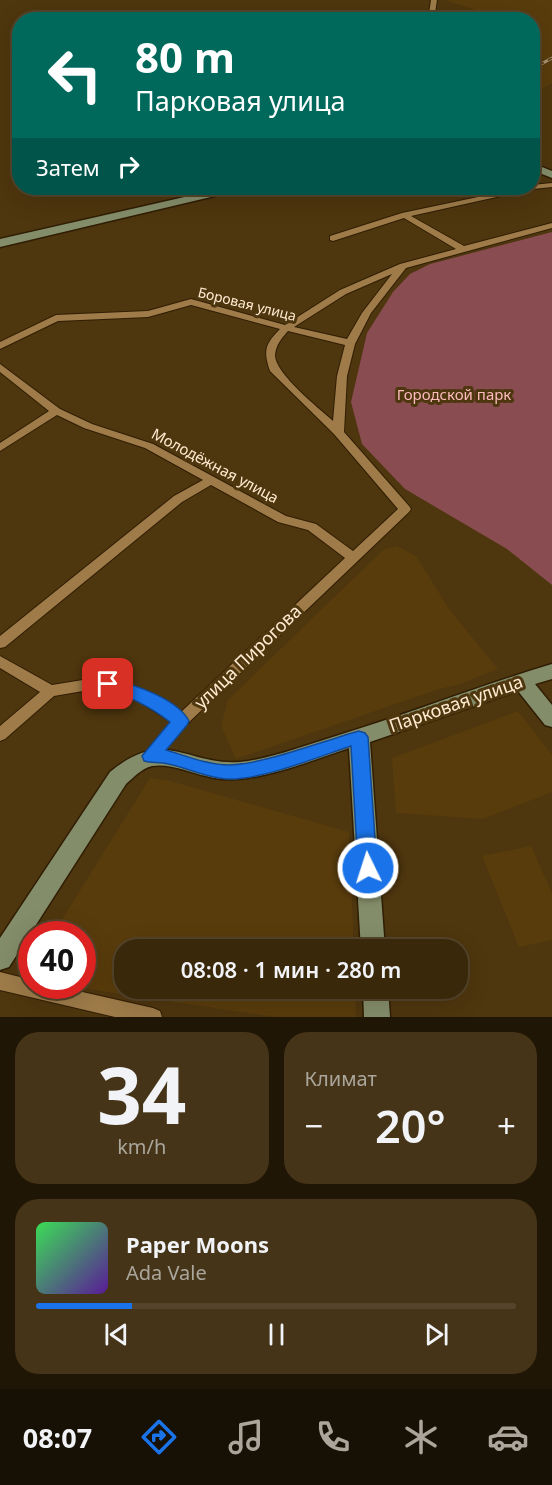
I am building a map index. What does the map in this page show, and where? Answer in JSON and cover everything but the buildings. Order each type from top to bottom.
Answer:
[{"type":"street","points":[[0,243],[206,195]]},
{"type":"street","points":[[333,238],[405,214],[494,195]]},
{"type":"street","points":[[405,214],[412,221],[461,248]]},
{"type":"street","points":[[338,432],[275,371],[270,357],[273,342],[286,328],[344,292],[403,266],[461,248],[552,225]]},
{"type":"street","points":[[338,432],[342,371],[350,343],[375,301],[403,266]]},
{"type":"street","name":"Боровая улица","points":[[0,346],[56,318],[148,314],[191,302],[350,343]]},
{"type":"street","name":"Молодёжная улица","points":[[0,367],[56,411],[88,426],[149,446],[282,519],[312,527],[352,557]]},
{"type":"street","points":[[0,448],[56,411]]},
{"type":"street","name":"улица Пирогова","points":[[0,959],[118,778],[130,766],[150,756],[181,721],[405,509],[338,432]]},
{"type":"street","points":[[0,643],[178,499],[210,481]]},
{"type":"street","points":[[0,661],[50,691]]},
{"type":"street","name":"Парковая улица","points":[[150,756],[163,756],[209,770],[244,771],[359,737],[552,671]]},
{"type":"street","points":[[522,682],[552,719]]},
{"type":"street","points":[[0,735],[50,691],[92,683],[129,689],[157,703],[181,721]]},
{"type":"street","points":[[359,737],[372,939]]},
{"type":"street","points":[[0,981],[153,1017]]},
{"type":"street","points":[[376,999],[377,1017]]},
{"type":"shaded area","points":[[445,0],[552,0],[552,83],[540,91],[540,12],[482,12]]},
{"type":"shaded area","points":[[397,546],[416,556],[449,609],[498,669],[457,685],[439,689],[236,759],[221,726],[228,700],[383,550]]},
{"type":"shaded area","points":[[518,711],[552,755],[552,792],[483,819],[396,813],[392,758]]},
{"type":"shaded area","points":[[150,778],[167,780],[349,832],[354,939],[114,939],[114,993],[96,990],[96,921],[61,921]]},
{"type":"shaded area","points":[[531,846],[552,893],[552,940],[519,947],[482,856]]},
{"type":"shaded area","points":[[155,999],[355,999],[356,1017],[275,1017]]},
{"type":"green space","name":"Городской парк","points":[[552,232],[552,585],[507,549],[405,489],[362,444],[351,402],[367,333],[393,292],[410,274],[430,264]]},
{"type":"railway","points":[[540,65],[552,58]]},
{"type":"route","points":[[108,684],[129,689],[157,703],[181,721],[150,756],[163,756],[209,770],[244,771],[359,737],[368,868]]}]
